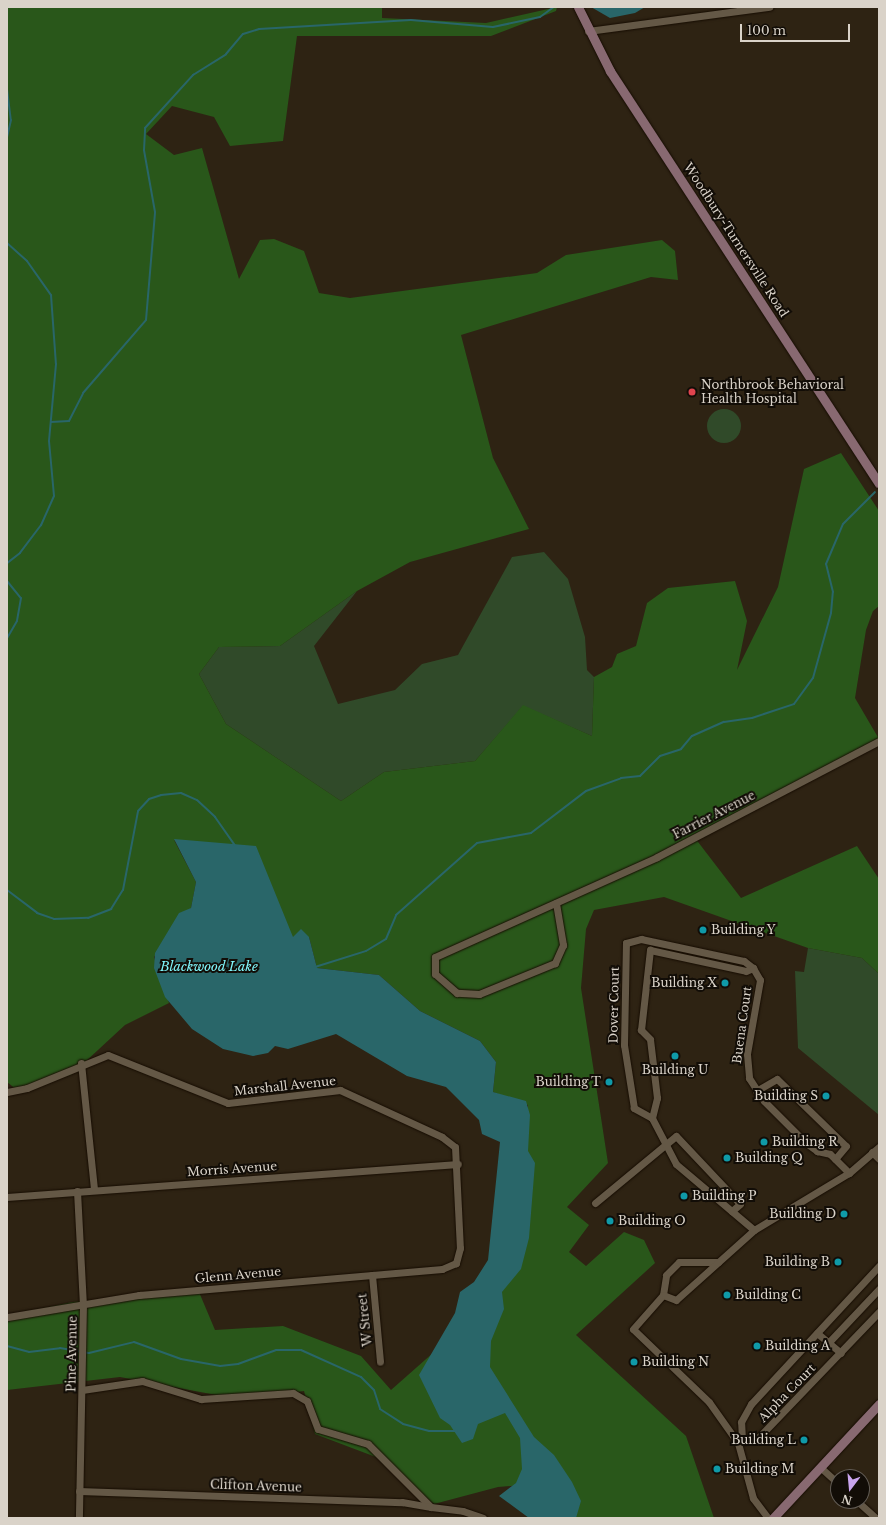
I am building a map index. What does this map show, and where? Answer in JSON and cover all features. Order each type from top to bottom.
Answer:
[{"type":"main road","name":"Woodbury-Turnersville Road","points":[[578,7],[588,31],[610,71],[879,483]]},
{"type":"main road","points":[[773,1518],[879,1404]]},
{"type":"street","points":[[588,31],[769,7]]},
{"type":"street","name":"Farrier Avenue","points":[[556,904],[564,945],[555,963],[479,994],[457,992],[435,974],[435,957],[556,904],[718,826],[879,741]]},
{"type":"street","name":"Dover Court","points":[[652,1118],[634,1108],[624,1045],[626,944],[641,939],[744,961],[753,968]]},
{"type":"street","points":[[753,968],[746,972],[650,950],[640,1030],[650,1039],[657,1098],[652,1118],[664,1144],[676,1164],[754,1230]]},
{"type":"street","name":"Buena Court","points":[[753,968],[760,980],[747,1070],[756,1091],[806,1143],[835,1159],[849,1173]]},
{"type":"street","name":"Marshall Avenue","points":[[7,1092],[27,1088],[81,1064],[108,1054],[120,1057],[206,1097],[228,1102],[340,1090],[442,1137],[455,1147],[458,1164],[460,1248]]},
{"type":"street","points":[[81,1064],[94,1189]]},
{"type":"street","points":[[756,1091],[777,1079],[846,1146],[835,1159]]},
{"type":"street","points":[[595,1203],[664,1144],[676,1136],[740,1204],[732,1211]]},
{"type":"street","points":[[663,1295],[676,1300],[754,1230],[849,1173],[879,1147]]},
{"type":"street","points":[[872,1152],[879,1159]]},
{"type":"street","name":"Morris Avenue","points":[[7,1197],[94,1189],[458,1164]]},
{"type":"street","name":"Pine Avenue","points":[[77,1191],[83,1304],[78,1518]]},
{"type":"street","name":"Glenn Avenue","points":[[7,1317],[139,1294],[447,1268],[456,1263],[460,1248]]},
{"type":"street","points":[[718,1262],[679,1262],[666,1275],[663,1295],[632,1329],[710,1402],[740,1441]]},
{"type":"street","points":[[768,1518],[753,1498],[740,1441],[741,1422],[751,1404],[879,1266]]},
{"type":"street","name":"W Street","points":[[372,1275],[380,1362]]},
{"type":"street","points":[[829,1342],[879,1289]]},
{"type":"street","name":"Alpha Court","points":[[740,1441],[757,1439],[879,1312]]},
{"type":"street","points":[[817,1333],[841,1353]]},
{"type":"street","points":[[82,1390],[142,1381],[200,1399],[293,1393],[307,1400],[318,1429],[368,1444],[431,1507]]},
{"type":"street","points":[[820,1467],[830,1476]]},
{"type":"street","name":"Clifton Avenue","points":[[79,1491],[402,1502],[463,1511],[483,1518]]},
{"type":"street","points":[[866,1509],[876,1518]]},
{"type":"green space","points":[[7,7],[382,7],[382,18],[486,23],[557,7],[556,11],[491,36],[297,36],[283,141],[230,146],[214,117],[172,106],[146,134],[174,155],[202,148],[239,279],[260,240],[274,239],[304,251],[319,293],[350,298],[537,273],[566,255],[662,240],[675,251],[678,280],[651,277],[461,335],[493,458],[529,529],[410,562],[357,591],[280,646],[219,647],[199,674],[226,724],[341,801],[384,772],[475,761],[523,705],[592,736],[594,677],[612,667],[617,654],[636,646],[647,603],[668,588],[735,581],[747,621],[737,670],[778,587],[804,469],[841,453],[879,511],[879,606],[873,611],[866,630],[855,698],[879,739],[695,838],[741,898],[857,846],[879,879],[879,974],[862,958],[808,948],[664,897],[594,910],[586,929],[581,988],[608,1163],[567,1207],[589,1225],[569,1252],[586,1266],[624,1232],[644,1240],[655,1263],[576,1335],[686,1436],[714,1518],[574,1518],[570,1481],[498,1487],[434,1504],[381,1459],[315,1434],[304,1391],[243,1400],[120,1377],[7,1390],[7,1316],[72,1302],[199,1292],[215,1330],[283,1326],[361,1356],[391,1390],[502,1292],[528,1105],[493,1092],[496,1062],[480,1041],[420,1011],[379,975],[317,968],[309,937],[293,938],[174,840],[196,882],[191,908],[154,957],[169,1003],[125,1025],[71,1075],[17,1090],[7,1082]]},
{"type":"green space","points":[[724,409],[736,414],[741,426],[736,438],[724,443],[712,438],[707,426],[712,414]]},
{"type":"green space","points":[[544,552],[568,579],[585,637],[587,670],[594,677],[592,736],[523,706],[475,761],[384,772],[341,801],[226,724],[199,674],[219,647],[280,646],[357,591],[314,646],[338,704],[395,690],[422,664],[458,655],[512,557]]},
{"type":"green space","points":[[808,948],[862,958],[879,974],[879,1115],[798,1048],[795,971],[804,972]]},
{"type":"water","points":[[591,7],[645,7],[635,13],[610,18]]},
{"type":"water","name":"Blackwood Lake","points":[[174,839],[256,846],[293,937],[301,929],[309,937],[317,968],[379,975],[420,1011],[480,1041],[496,1062],[493,1092],[526,1101],[530,1115],[528,1151],[535,1163],[529,1238],[521,1269],[502,1292],[504,1309],[491,1341],[490,1367],[534,1437],[554,1455],[572,1482],[581,1501],[576,1518],[529,1518],[499,1496],[516,1483],[522,1469],[520,1438],[505,1413],[478,1424],[473,1439],[462,1443],[450,1425],[440,1418],[419,1375],[455,1313],[460,1292],[474,1282],[488,1260],[500,1142],[482,1134],[479,1120],[446,1087],[407,1076],[336,1034],[288,1049],[275,1046],[268,1053],[253,1056],[223,1049],[192,1029],[165,997],[154,968],[155,953],[179,913],[191,908],[196,882]]},
{"type":"waterway","points":[[51,422],[69,421],[83,393],[146,320],[155,212],[144,150],[145,128],[193,75],[226,54],[243,34],[259,29],[411,20],[493,27],[540,17],[554,7]]},
{"type":"waterway","points":[[7,89],[11,120],[7,137]]},
{"type":"waterway","points":[[7,243],[27,261],[51,295],[56,364],[49,441],[54,496],[41,525],[20,553],[7,563]]},
{"type":"waterway","points":[[315,967],[366,951],[386,939],[396,915],[477,843],[531,833],[586,791],[621,778],[640,776],[660,756],[681,749],[692,736],[724,722],[752,718],[794,704],[813,678],[831,613],[833,592],[826,564],[843,524],[875,492]]},
{"type":"waterway","points":[[7,581],[21,598],[17,621],[7,638]]},
{"type":"waterway","points":[[7,890],[37,913],[54,919],[88,918],[111,909],[123,890],[138,811],[149,799],[161,795],[181,793],[197,800],[215,817],[235,846]]},
{"type":"waterway","points":[[7,1346],[29,1352],[60,1348],[89,1353],[134,1342],[181,1359],[220,1366],[238,1364],[276,1350],[301,1350],[361,1377],[374,1390],[380,1409],[403,1424],[429,1431],[457,1431]]},
{"type":"place","name":"Northbrook Behavioral Health Hospital","points":[[692,392]]},
{"type":"place","name":"Building Y","points":[[703,930]]},
{"type":"place","name":"Building X","points":[[725,983]]},
{"type":"place","name":"Building U","points":[[675,1056]]},
{"type":"place","name":"Building T","points":[[609,1082]]},
{"type":"place","name":"Building S","points":[[826,1096]]},
{"type":"place","name":"Building R","points":[[764,1142]]},
{"type":"place","name":"Building Q","points":[[727,1158]]},
{"type":"place","name":"Building P","points":[[684,1196]]},
{"type":"place","name":"Building D","points":[[844,1214]]},
{"type":"place","name":"Building O","points":[[610,1221]]},
{"type":"place","name":"Building B","points":[[838,1262]]},
{"type":"place","name":"Building C","points":[[727,1295]]},
{"type":"place","name":"Building A","points":[[757,1346]]},
{"type":"place","name":"Building N","points":[[634,1362]]},
{"type":"place","name":"Building L","points":[[804,1440]]},
{"type":"place","name":"Building M","points":[[717,1469]]}]
